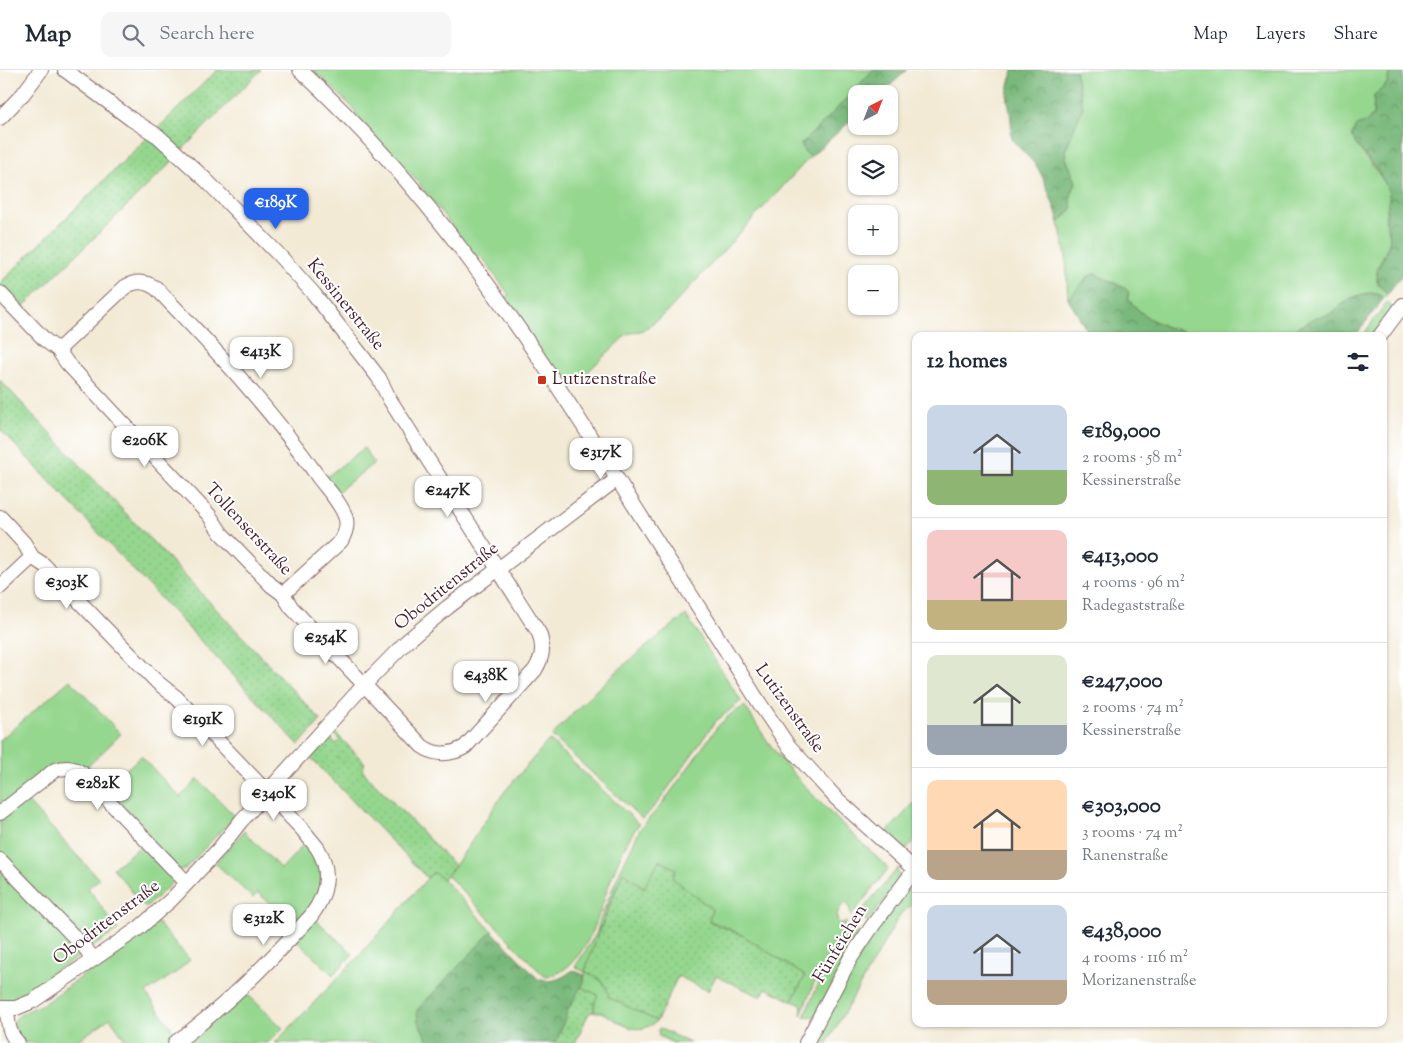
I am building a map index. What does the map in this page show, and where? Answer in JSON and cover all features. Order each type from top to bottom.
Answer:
[{"type":"street","points":[[0,118],[23,94],[41,70]]},
{"type":"street","name":"Kessinerstraße","points":[[65,70],[131,119],[148,128],[183,158],[240,214],[314,294],[379,378],[390,400],[539,633],[542,641],[542,656],[535,670],[465,747],[452,753],[436,753],[422,746],[364,685]]},
{"type":"street","name":"Lutizenstraße","points":[[300,70],[329,97],[385,156],[445,227],[524,333],[787,744],[836,798],[912,865]]},
{"type":"street","points":[[58,350],[125,287],[141,282],[156,288],[232,367],[266,407],[308,462],[340,507],[346,519],[346,531],[341,541],[283,594]]},
{"type":"street","name":"Tollenserstraße","points":[[0,293],[45,340],[58,350],[67,363],[209,515],[221,532],[271,585],[283,594],[291,607],[364,685]]},
{"type":"street","points":[[1383,332],[1403,305]]},
{"type":"street","name":"Obodritenstraße","points":[[4,1008],[16,1008],[33,1001],[139,928],[172,899],[219,849],[231,832],[387,661],[425,626],[617,479]]},
{"type":"street","points":[[0,517],[24,543],[32,556],[44,565],[157,682],[177,698],[267,792],[318,849],[324,862],[325,892],[310,916],[262,969],[217,1010],[175,1043]]},
{"type":"street","points":[[0,587],[32,556]]},
{"type":"street","points":[[0,813],[56,770],[63,767],[74,768],[82,773],[187,883]]},
{"type":"street","points":[[0,860],[86,949],[93,959]]},
{"type":"street","name":"Fünfeichen","points":[[806,1043],[850,960],[873,925],[912,874]]},
{"type":"street","points":[[4,1008],[11,1035],[18,1043]]},
{"type":"green space","points":[[217,70],[261,70],[182,150],[157,129]]},
{"type":"green space","points":[[310,70],[873,70],[859,85],[848,85],[848,97],[801,144],[810,157],[668,311],[644,330],[627,334],[568,391],[505,298],[509,295],[481,256],[477,259],[418,182],[357,117],[354,109],[322,78]]},
{"type":"green space","points":[[873,70],[907,70],[891,85],[859,85]]},
{"type":"green space","points":[[1013,70],[1075,70],[1083,107],[1065,151],[1076,182],[1070,198],[1072,208],[1059,223],[1056,211],[1036,165],[1013,141],[1007,94]]},
{"type":"green space","points":[[1075,70],[1390,70],[1387,84],[1374,96],[1373,116],[1356,126],[1355,143],[1386,184],[1390,197],[1385,219],[1389,228],[1390,242],[1379,265],[1381,288],[1388,293],[1384,298],[1372,293],[1354,297],[1331,314],[1313,318],[1293,332],[1184,332],[1150,319],[1135,309],[1128,298],[1090,275],[1068,299],[1066,257],[1059,223],[1072,209],[1070,198],[1076,182],[1065,151],[1083,107]]},
{"type":"green space","points":[[1390,70],[1403,70],[1403,273],[1388,293],[1377,281],[1376,275],[1390,240],[1386,220],[1389,194],[1379,173],[1355,143],[1352,135],[1356,126],[1373,116],[1374,96],[1387,84]]},
{"type":"green space","points":[[848,97],[848,123],[810,157],[801,144]]},
{"type":"green space","points":[[150,135],[176,158],[21,309],[0,286],[0,283]]},
{"type":"green space","points":[[1096,274],[1125,288],[1129,292],[1128,298],[1136,308],[1150,319],[1161,325],[1183,332],[1086,332],[1068,299],[1090,275]]},
{"type":"green space","points":[[1371,293],[1384,298],[1358,332],[1294,332],[1316,317],[1329,315],[1351,298]]},
{"type":"green space","points":[[1387,302],[1393,309],[1375,332],[1365,332]]},
{"type":"green space","points":[[0,380],[321,720],[299,745],[0,429]]},
{"type":"green space","points":[[364,448],[374,463],[336,493],[325,478]]},
{"type":"green space","points":[[686,615],[741,701],[715,722],[659,801],[644,818],[641,818],[552,736],[616,672]]},
{"type":"green space","points":[[70,680],[121,734],[84,770],[75,765],[0,807],[0,740]]},
{"type":"green space","points":[[745,706],[770,745],[798,779],[888,869],[851,916],[849,906],[845,903],[839,910],[837,918],[839,924],[847,922],[819,971],[801,1015],[802,1005],[792,1001],[805,976],[742,935],[708,920],[712,909],[671,878],[676,869],[645,888],[623,873],[606,911],[604,909],[640,829],[662,804],[718,726],[732,713]]},
{"type":"green space","points":[[335,732],[365,763],[362,770],[455,866],[443,879],[435,873],[427,878],[311,758],[330,737],[336,744],[340,740],[333,733]]},
{"type":"green space","points":[[549,740],[639,824],[612,875],[593,930],[584,947],[568,967],[561,972],[546,977],[447,875],[505,791]]},
{"type":"green space","points":[[141,756],[180,797],[198,779],[235,816],[185,869],[179,870],[103,790]]},
{"type":"green space","points":[[25,799],[99,879],[88,888],[118,930],[94,946],[88,945],[0,854],[0,819]]},
{"type":"green space","points":[[912,805],[912,843],[907,849],[894,842],[885,834]]},
{"type":"green space","points":[[244,831],[281,869],[306,842],[320,864],[321,891],[296,926],[258,893],[253,898],[215,863]]},
{"type":"green space","points":[[143,844],[172,875],[173,882],[145,908],[113,868]]},
{"type":"green space","points":[[659,860],[676,869],[672,878],[712,909],[709,921],[742,935],[805,976],[792,1001],[766,988],[761,997],[716,976],[708,991],[678,976],[657,1021],[608,997],[609,994],[602,981],[585,971],[588,961],[623,872],[644,888]]},
{"type":"green space","points":[[0,866],[82,954],[24,994],[12,1000],[0,1001]]},
{"type":"green space","points":[[898,868],[899,877],[896,885],[868,921],[857,916]]},
{"type":"green space","points":[[435,873],[443,879],[492,931],[417,1010],[418,1021],[429,1043],[275,1043],[357,958],[431,874]]},
{"type":"green space","points":[[912,888],[912,905],[901,913],[827,1043],[813,1043],[855,963],[877,927],[908,889]]},
{"type":"green space","points":[[603,911],[606,914],[585,971],[602,981],[610,994],[609,997],[657,1021],[649,1026],[636,1029],[622,1024],[601,1012],[594,1012],[597,995],[581,987],[584,982],[585,972],[575,967],[596,934]]},
{"type":"green space","points":[[314,918],[353,954],[333,975],[296,940]]},
{"type":"green space","points":[[156,921],[190,960],[178,971],[146,993],[177,1035],[166,1043],[128,1043],[110,1018],[74,1043],[25,1043],[14,1031],[15,1019],[46,1002],[116,953]]},
{"type":"green space","points":[[850,926],[859,935],[815,1016],[804,1017],[823,973]]},
{"type":"green space","points":[[492,931],[538,979],[548,981],[557,979],[573,970],[584,975],[584,982],[568,1010],[556,1043],[429,1043],[418,1021],[417,1010]]},
{"type":"green space","points":[[581,987],[598,995],[594,1004],[594,1012],[589,1013],[575,1043],[556,1043],[568,1010]]},
{"type":"green space","points":[[245,992],[283,1028],[268,1043],[180,1043]]},
{"type":"green space","points":[[659,1028],[690,1043],[673,1043],[659,1036]]},
{"type":"place","name":"Lutizenstraße","points":[[542,380]]}]
